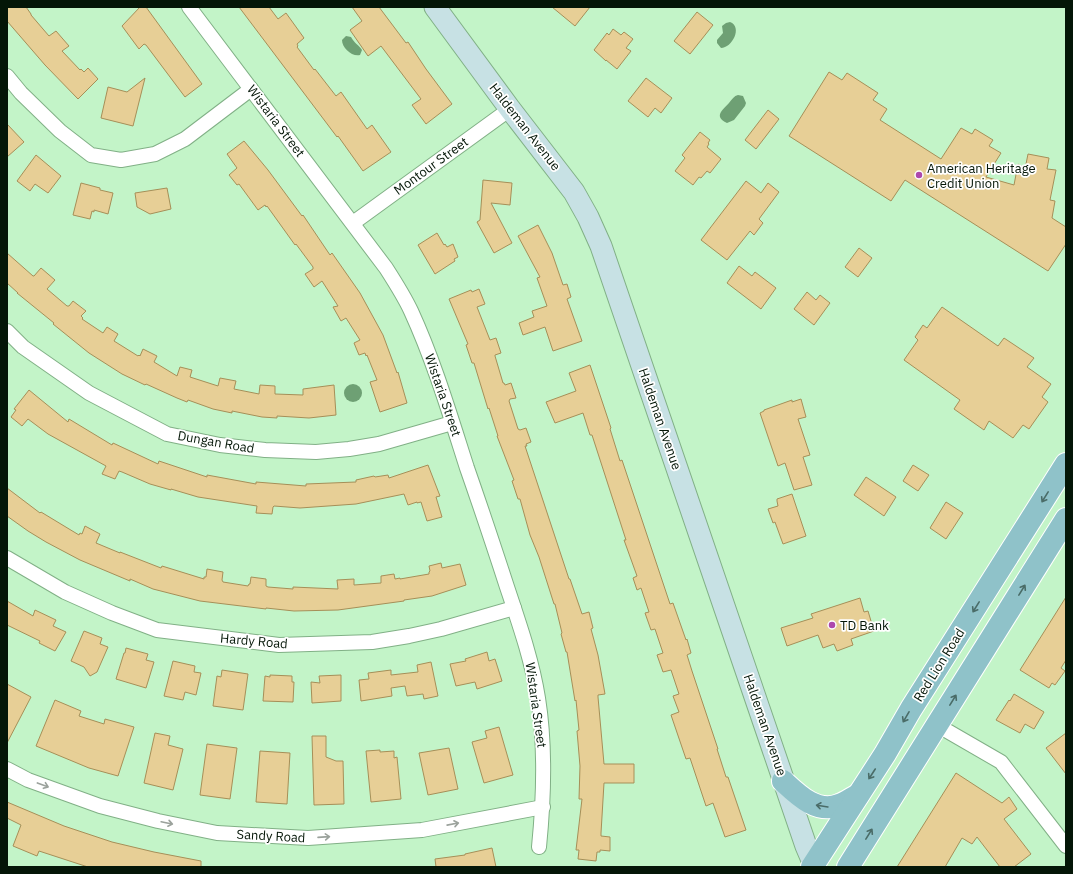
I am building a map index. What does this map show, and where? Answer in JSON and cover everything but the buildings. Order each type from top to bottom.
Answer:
[{"type":"main road","name":"Haldeman Avenue","points":[[435,7],[510,109],[574,192],[588,217],[601,246],[814,866]]},
{"type":"main road","name":"Red Lion Road","points":[[814,866],[885,754],[911,709],[1066,464]]},
{"type":"main road","points":[[848,867],[1066,519]]},
{"type":"main road","points":[[784,781],[801,798],[813,804],[838,806],[858,795]]},
{"type":"street","name":"Wistaria Street","points":[[189,7],[386,268],[410,309],[427,348],[529,656],[538,698],[544,771],[543,807],[539,847]]},
{"type":"street","points":[[7,76],[21,93],[60,131],[91,155],[121,160],[156,154],[185,139],[251,89]]},
{"type":"street","name":"Montour Street","points":[[353,223],[510,109]]},
{"type":"street","name":"Dungan Road","points":[[7,331],[24,347],[89,393],[167,434],[220,445],[265,450],[316,452],[349,450],[379,444],[452,423]]},
{"type":"street","name":"Hardy Road","points":[[7,558],[65,592],[112,613],[157,630],[279,645],[372,642],[441,629],[514,608]]},
{"type":"street","points":[[937,725],[1001,762],[1066,846]]},
{"type":"street","name":"Sandy Road","points":[[7,769],[28,780],[100,806],[158,821],[217,833],[308,838],[422,830],[543,807]]},
{"type":"shaded area","points":[[730,22],[736,28],[736,32],[729,45],[721,48],[717,43],[717,40],[723,33],[722,26]]},
{"type":"shaded area","points":[[346,36],[351,37],[361,48],[362,50],[360,55],[354,55],[346,49],[342,43],[342,40]]},
{"type":"shaded area","points":[[735,96],[743,96],[746,103],[745,106],[734,120],[727,123],[721,118],[720,113]]},
{"type":"shaded area","points":[[353,384],[359,387],[362,393],[359,399],[353,402],[347,399],[344,393],[347,387]]},
{"type":"place","name":"American Heritage Credit Union","points":[[919,175]]},
{"type":"place","name":"TD Bank","points":[[832,625]]}]
